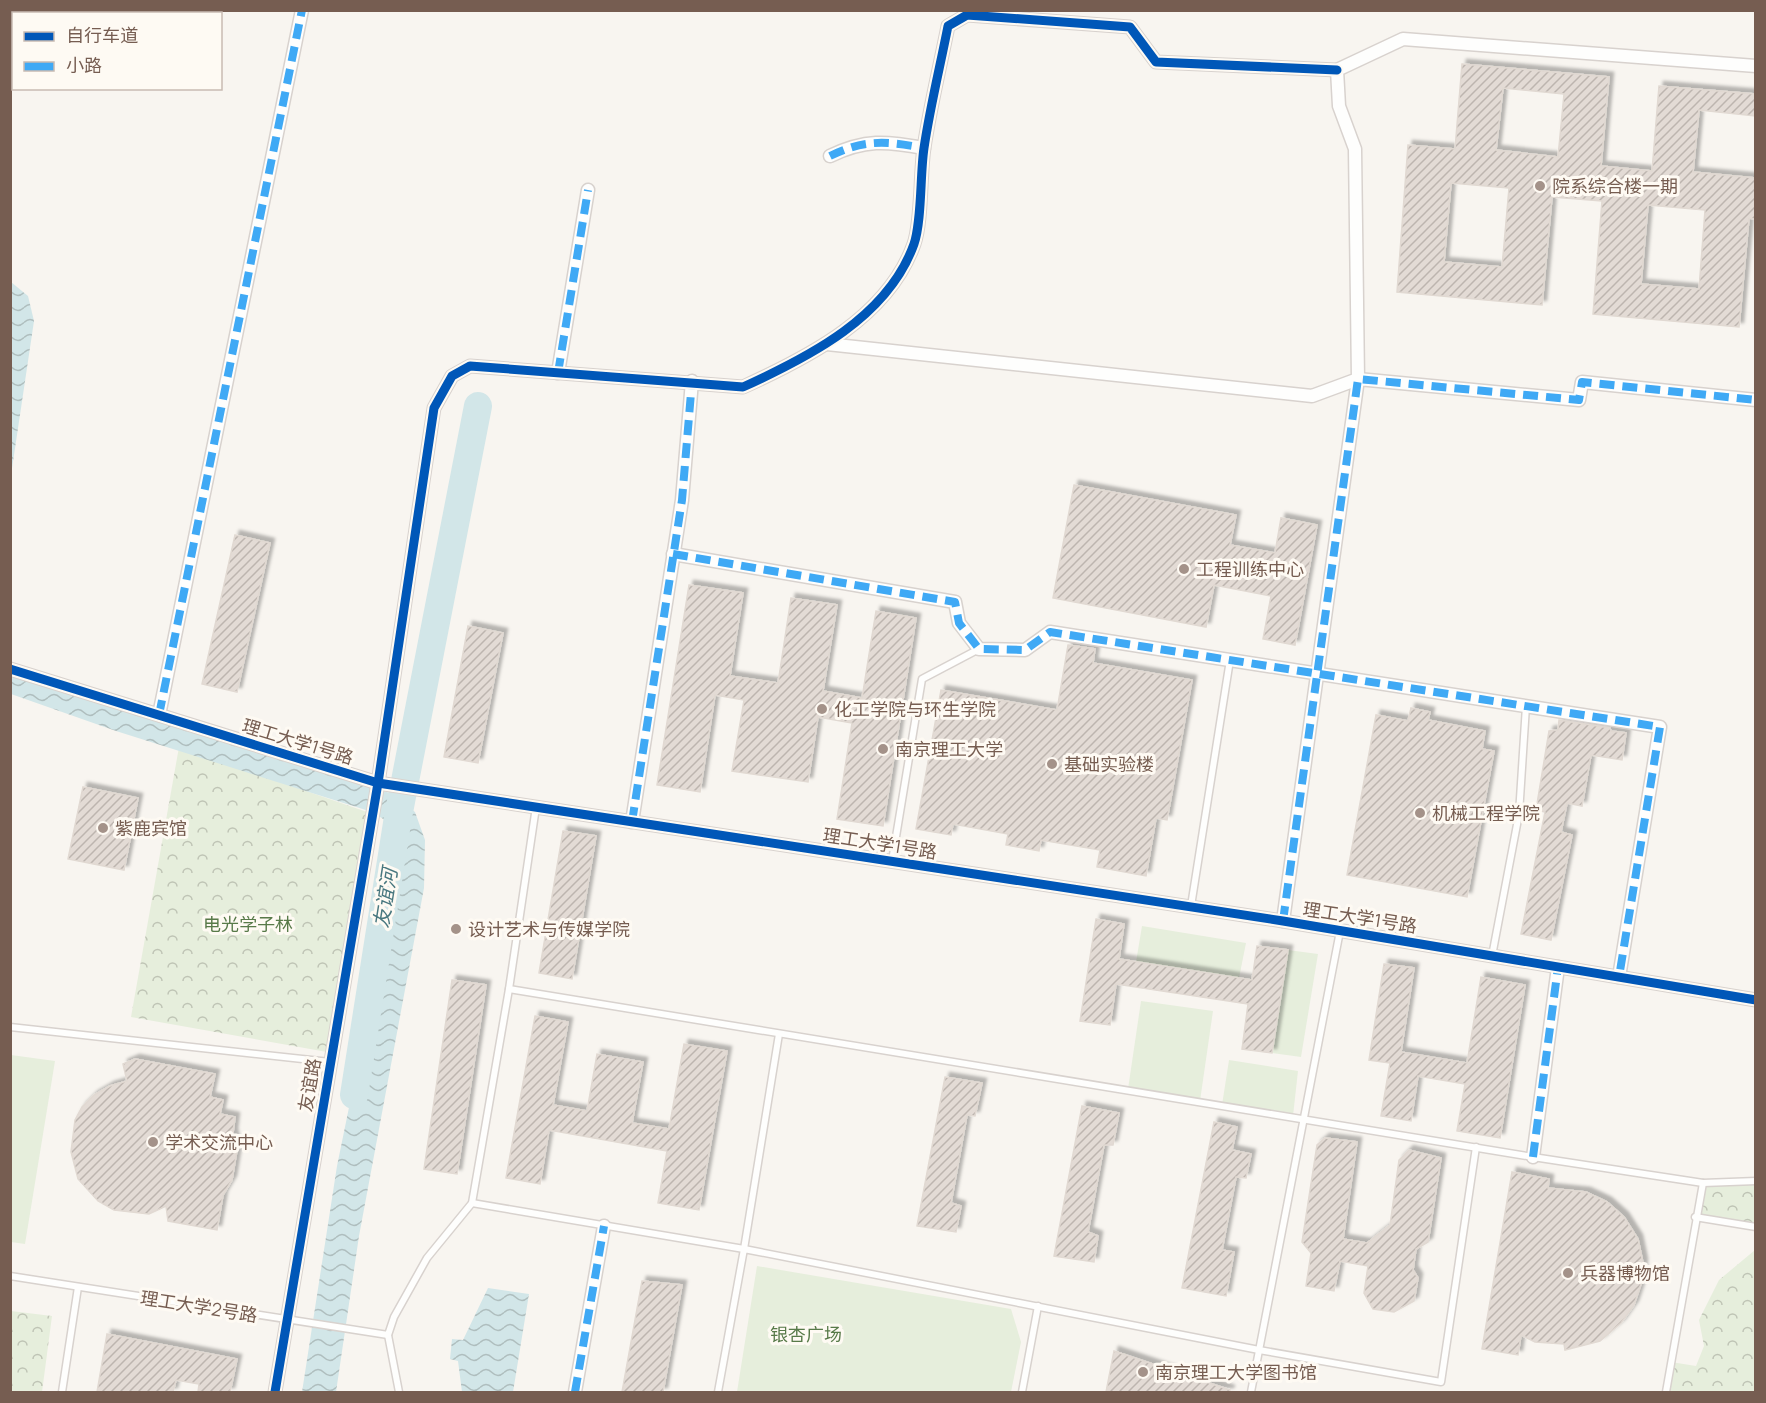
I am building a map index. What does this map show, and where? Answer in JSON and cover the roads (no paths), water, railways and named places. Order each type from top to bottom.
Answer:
[{"type":"street","points":[[159,716],[302,10]]},
{"type":"street","name":"友谊路","points":[[274,1392],[378,783],[434,408],[452,376],[470,366],[692,381],[742,387],[783,369],[827,344],[872,308],[899,273],[914,242],[924,148],[948,26],[967,15],[1130,27],[1156,62],[1337,70]]},
{"type":"street","points":[[1283,921],[1358,378],[1355,149],[1339,106],[1337,70],[1404,39],[1755,66]]},
{"type":"street","points":[[830,156],[853,145],[887,141],[924,148]]},
{"type":"street","points":[[558,373],[588,190]]},
{"type":"street","points":[[827,344],[1312,396],[1358,378],[1579,400],[1582,382],[1755,400]]},
{"type":"street","points":[[632,822],[682,500],[692,381]]},
{"type":"street","points":[[673,554],[954,602],[959,623],[980,649],[1025,650],[1050,632],[1660,727],[1619,977]]},
{"type":"street","name":"理工大学1号路","points":[[10,669],[378,783],[1283,921],[1755,1000]]},
{"type":"street","points":[[1533,1157],[1558,967]]},
{"type":"street","points":[[575,1392],[604,1226]]},
{"type":"lane","points":[[892,861],[922,679],[980,649]]},
{"type":"lane","points":[[1190,907],[1230,660]]},
{"type":"lane","points":[[1492,956],[1519,814],[1526,706]]},
{"type":"lane","points":[[399,1392],[388,1335],[394,1317],[427,1258],[472,1203],[509,989],[536,807]]},
{"type":"lane","points":[[1251,1392],[1340,931]]},
{"type":"lane","points":[[509,989],[1533,1157],[1703,1183],[1755,1181]]},
{"type":"lane","points":[[10,1027],[330,1062]]},
{"type":"lane","points":[[718,1392],[744,1249],[778,1034]]},
{"type":"lane","points":[[472,1203],[744,1249],[1259,1350],[1441,1382],[1476,1148]]},
{"type":"lane","points":[[1666,1392],[1695,1217],[1703,1183]]},
{"type":"lane","points":[[1695,1217],[1755,1227]]},
{"type":"lane","name":"理工大学2号路","points":[[10,1276],[286,1321],[388,1335]]},
{"type":"lane","points":[[62,1392],[78,1287]]},
{"type":"lane","points":[[1022,1392],[1038,1306]]},
{"type":"water","points":[[11,282],[28,296],[34,321],[11,475]]},
{"type":"water","points":[[11,676],[393,794],[415,812],[425,840],[424,888],[359,1236],[336,1392],[302,1392],[337,1166],[398,868],[395,833],[387,822],[369,811],[116,731],[11,694]]},
{"type":"water","points":[[488,1288],[529,1294],[513,1392],[462,1392],[458,1361],[450,1359],[452,1339],[463,1340]]},
{"type":"waterway","name":"友谊河","points":[[354,1095],[398,817],[478,406]]},
{"type":"place","name":"院系综合楼一期","points":[[1540,186]]},
{"type":"place","name":"工程训练中心","points":[[1184,569]]},
{"type":"place","name":"化工学院与环生学院","points":[[822,709]]},
{"type":"place","name":"南京理工大学","points":[[883,749]]},
{"type":"place","name":"基础实验楼","points":[[1052,764]]},
{"type":"place","name":"机械工程学院","points":[[1420,813]]},
{"type":"place","name":"紫鹿宾馆","points":[[103,828]]},
{"type":"place","name":"设计艺术与传媒学院","points":[[456,929]]},
{"type":"place","name":"学术交流中心","points":[[153,1142]]},
{"type":"place","name":"兵器博物馆","points":[[1568,1273]]},
{"type":"place","name":"南京理工大学图书馆","points":[[1143,1372]]},
{"type":"park label","name":"电光学子林","points":[[248,924]]},
{"type":"park label","name":"银杏广场","points":[[806,1334]]}]
